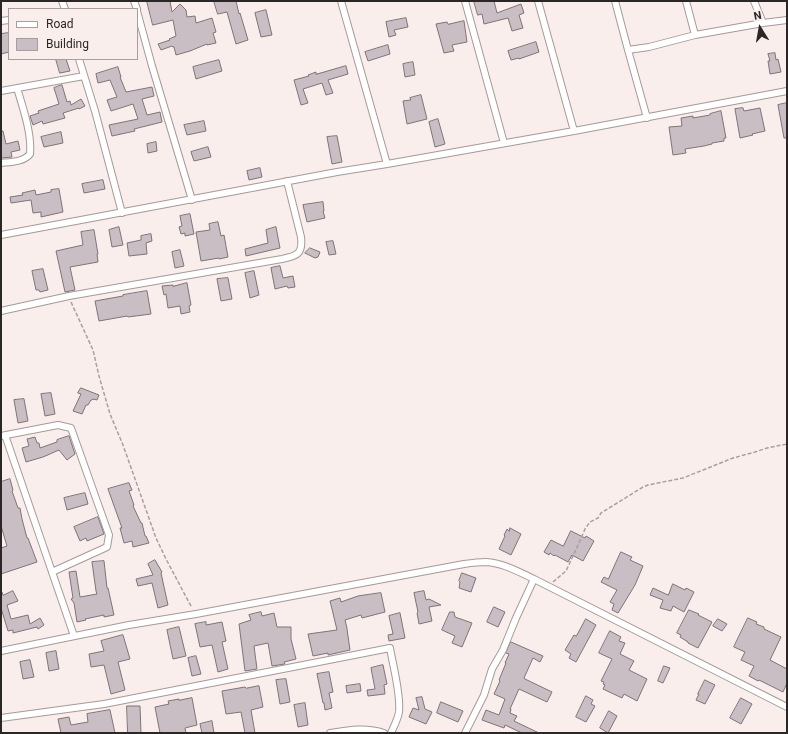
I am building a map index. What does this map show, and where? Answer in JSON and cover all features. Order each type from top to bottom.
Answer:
[{"type":"street","points":[[341,1],[388,164]]},
{"type":"street","points":[[464,1],[504,143]]},
{"type":"street","points":[[538,1],[574,131]]},
{"type":"street","points":[[615,1],[647,118]]},
{"type":"street","points":[[686,1],[695,35]]},
{"type":"street","points":[[754,1],[763,22]]},
{"type":"street","points":[[138,14],[192,200]]},
{"type":"street","points":[[628,50],[649,47],[695,35],[763,22],[787,20]]},
{"type":"street","points":[[79,60],[95,111],[122,213]]},
{"type":"street","points":[[1,91],[84,76]]},
{"type":"street","points":[[1,163],[24,159],[30,154],[30,139],[24,109],[17,88]]},
{"type":"street","points":[[1,235],[287,181],[647,118],[787,91]]},
{"type":"street","points":[[1,311],[69,296],[282,259],[297,254],[301,250],[302,237],[287,181]]},
{"type":"street","points":[[52,572],[107,547],[109,535],[71,428],[58,424],[3,435],[74,636]]},
{"type":"street","points":[[1,651],[74,636],[464,564],[487,562],[516,570],[787,707]]},
{"type":"street","points":[[465,733],[484,695],[492,669],[503,650],[534,579]]},
{"type":"street","points":[[1,718],[104,704],[390,648],[399,701],[399,713],[391,733]]},
{"type":"street","points":[[330,733],[362,729],[384,733]]},
{"type":"path","points":[[69,296],[93,350],[110,414],[123,445],[156,538],[196,614]]},
{"type":"path","points":[[549,586],[566,571],[585,529],[590,522],[598,518],[601,513],[643,487],[684,478],[733,458],[787,444]]},
{"type":"building","points":[[147,1],[170,1],[172,12],[180,4],[186,10],[187,17],[195,16],[196,23],[212,18],[216,32],[213,33],[216,43],[207,44],[176,55],[174,47],[172,46],[161,50],[158,44],[170,40],[169,39],[176,36],[173,20],[153,25]]},
{"type":"building","points":[[214,1],[236,1],[248,40],[236,44],[227,12],[218,14]]},
{"type":"building","points":[[474,1],[494,1],[497,13],[521,4],[524,13],[519,15],[523,28],[512,31],[508,18],[484,24],[482,14],[478,15]]},
{"type":"building","points":[[266,10],[272,35],[261,37],[255,13]]},
{"type":"building","points":[[406,18],[408,27],[394,30],[396,35],[389,37],[386,22]]},
{"type":"building","points":[[464,21],[467,42],[452,45],[454,51],[444,53],[436,24],[447,22],[448,24]]},
{"type":"building","points":[[8,33],[8,52],[1,54],[1,34]]},
{"type":"building","points":[[536,42],[539,52],[519,59],[511,60],[508,51]]},
{"type":"building","points":[[388,45],[390,54],[368,61],[365,52]]},
{"type":"building","points":[[775,53],[781,72],[770,74],[768,61],[770,61],[768,54]]},
{"type":"building","points":[[56,60],[66,60],[70,71],[60,73]]},
{"type":"building","points":[[219,60],[222,71],[196,79],[193,67]]},
{"type":"building","points":[[413,62],[415,75],[405,77],[403,64]]},
{"type":"building","points":[[346,66],[348,74],[328,80],[333,93],[326,95],[322,83],[303,89],[308,103],[301,105],[294,80],[309,76],[308,75],[316,72],[316,74]]},
{"type":"building","points":[[118,67],[126,92],[152,87],[154,96],[142,99],[147,115],[160,112],[162,122],[134,129],[135,131],[112,136],[109,125],[138,119],[133,104],[111,111],[107,100],[117,97],[110,80],[98,83],[96,74]]},
{"type":"building","points":[[62,85],[67,102],[70,101],[71,105],[81,99],[85,106],[63,113],[65,118],[43,124],[42,121],[33,125],[30,116],[39,113],[38,111],[59,104],[54,88]]},
{"type":"building","points":[[421,95],[427,119],[407,124],[403,101],[411,100],[410,98]]},
{"type":"building","points":[[787,103],[787,138],[784,138],[778,105]]},
{"type":"building","points":[[743,108],[744,111],[760,108],[765,131],[740,138],[735,109]]},
{"type":"building","points":[[721,111],[726,138],[724,138],[724,141],[685,149],[686,153],[673,155],[669,127],[682,126],[681,118],[693,116],[693,118],[710,115]]},
{"type":"building","points":[[438,119],[445,144],[435,147],[429,122]]},
{"type":"building","points":[[204,121],[206,131],[187,135],[184,125]]},
{"type":"building","points":[[1,131],[3,131],[6,144],[18,141],[20,150],[11,152],[12,157],[1,158]]},
{"type":"building","points":[[61,132],[63,143],[44,147],[41,137]]},
{"type":"building","points":[[337,136],[342,162],[332,164],[327,137]]},
{"type":"building","points":[[156,142],[157,151],[148,153],[147,144]]},
{"type":"building","points":[[208,147],[211,157],[194,161],[191,152]]},
{"type":"building","points":[[260,168],[262,177],[249,180],[247,171]]},
{"type":"building","points":[[103,180],[105,189],[84,193],[82,184]]},
{"type":"building","points":[[59,189],[63,212],[41,217],[41,212],[33,213],[31,200],[11,203],[10,197],[23,195],[22,193],[35,190],[36,195]]},
{"type":"building","points":[[323,202],[325,218],[307,222],[303,205]]},
{"type":"building","points":[[190,214],[194,234],[185,236],[185,233],[181,234],[179,227],[182,226],[180,216]]},
{"type":"building","points":[[218,222],[221,236],[224,235],[228,257],[201,261],[196,232],[210,230],[209,224]]},
{"type":"building","points":[[119,227],[123,245],[112,247],[109,230]]},
{"type":"building","points":[[276,227],[280,248],[246,256],[245,249],[268,243],[266,230]]},
{"type":"building","points":[[94,230],[98,262],[70,267],[75,290],[65,292],[56,251],[83,245],[81,232]]},
{"type":"building","points":[[151,234],[152,241],[146,243],[147,254],[129,256],[127,243],[141,240],[141,236]]},
{"type":"building","points":[[333,241],[336,254],[329,255],[326,242]]},
{"type":"building","points":[[310,248],[320,252],[318,257],[315,258],[305,253]]},
{"type":"building","points":[[180,250],[184,266],[175,268],[172,252]]},
{"type":"building","points":[[280,266],[283,278],[293,276],[295,287],[288,288],[287,286],[275,289],[271,268]]},
{"type":"building","points":[[43,269],[48,290],[40,292],[39,290],[36,290],[32,271]]},
{"type":"building","points":[[254,271],[259,295],[250,298],[245,273]]},
{"type":"building","points":[[228,278],[232,299],[221,301],[217,279]]},
{"type":"building","points":[[187,283],[191,305],[189,306],[190,312],[181,314],[180,306],[168,308],[166,294],[164,295],[162,286],[173,286]]},
{"type":"building","points":[[147,291],[151,314],[127,316],[99,321],[95,301]]},
{"type":"building","points":[[81,388],[99,395],[97,400],[93,399],[88,405],[86,405],[82,414],[73,411],[81,394],[78,393]]},
{"type":"building","points":[[51,393],[55,414],[45,416],[41,394]]},
{"type":"building","points":[[24,399],[28,421],[18,423],[14,400]]},
{"type":"building","points":[[69,436],[75,454],[67,460],[59,450],[26,462],[22,448],[29,446],[27,439],[35,437],[40,448]]},
{"type":"building","points":[[10,479],[12,491],[18,508],[20,508],[27,538],[37,562],[1,574],[1,548],[7,546],[1,526],[1,482]]},
{"type":"building","points":[[129,483],[132,490],[129,491],[134,505],[133,506],[142,523],[145,536],[149,543],[133,547],[132,541],[124,543],[120,528],[122,528],[108,489]]},
{"type":"building","points":[[85,493],[88,504],[67,510],[64,498]]},
{"type":"building","points":[[98,517],[104,534],[87,541],[86,538],[80,541],[74,527]]},
{"type":"building","points":[[510,528],[521,534],[511,555],[499,549],[507,529],[509,531]]},
{"type":"building","points":[[571,531],[585,538],[586,536],[594,541],[583,561],[572,555],[568,562],[555,555],[554,556],[550,553],[549,555],[544,552],[551,540],[563,546]]},
{"type":"building","points":[[621,552],[632,557],[630,560],[643,566],[635,585],[618,613],[612,610],[614,604],[610,602],[617,590],[601,582],[604,577],[608,579]]},
{"type":"building","points":[[155,560],[162,572],[168,605],[158,608],[152,583],[138,586],[136,579],[153,575],[148,564]]},
{"type":"building","points":[[104,561],[107,588],[114,615],[104,617],[104,615],[77,622],[74,603],[71,599],[73,598],[69,572],[76,571],[80,597],[97,594],[92,562]]},
{"type":"building","points":[[462,573],[476,578],[471,592],[459,588],[459,581]]},
{"type":"building","points":[[673,584],[685,590],[686,588],[694,592],[684,612],[673,606],[671,611],[660,608],[663,600],[650,595],[653,588],[668,595]]},
{"type":"building","points":[[13,591],[18,601],[7,605],[11,619],[28,615],[30,624],[40,618],[44,625],[38,629],[37,627],[13,633],[13,630],[8,631],[1,608],[1,592],[3,595]]},
{"type":"building","points":[[424,591],[426,600],[429,599],[441,605],[429,607],[432,621],[419,624],[414,593]]},
{"type":"building","points":[[381,593],[385,612],[362,618],[361,615],[345,620],[350,650],[328,655],[328,653],[313,656],[308,634],[337,630],[330,601],[340,598],[341,602],[358,596]]},
{"type":"building","points":[[494,607],[505,612],[498,627],[487,622]]},
{"type":"building","points":[[689,610],[712,622],[698,648],[688,643],[680,637],[681,635],[677,633]]},
{"type":"building","points":[[261,612],[262,616],[274,613],[277,627],[291,627],[291,639],[296,659],[284,662],[285,664],[272,666],[268,643],[254,646],[257,669],[245,671],[239,624],[251,620],[249,615]]},
{"type":"building","points":[[450,612],[454,612],[455,617],[472,623],[462,647],[452,643],[455,636],[442,630]]},
{"type":"building","points":[[400,613],[405,638],[389,641],[388,635],[393,634],[389,616]]},
{"type":"building","points":[[748,618],[757,622],[756,624],[764,627],[764,629],[781,637],[770,660],[787,669],[787,683],[783,692],[749,676],[754,666],[741,660],[745,652],[734,647]]},
{"type":"building","points":[[586,619],[596,625],[576,662],[569,658],[571,654],[565,650],[574,635],[576,636]]},
{"type":"building","points":[[718,619],[727,624],[722,631],[713,626]]},
{"type":"building","points":[[206,622],[206,625],[222,622],[226,641],[222,642],[228,669],[218,672],[212,645],[200,647],[195,624]]},
{"type":"building","points":[[179,627],[186,656],[173,659],[167,630]]},
{"type":"building","points":[[610,631],[621,637],[619,641],[625,643],[620,654],[634,661],[629,670],[647,679],[637,701],[624,694],[622,698],[603,689],[605,685],[603,684],[604,682],[601,681],[612,659],[599,653]]},
{"type":"building","points":[[123,635],[130,659],[118,662],[125,690],[111,694],[104,665],[91,667],[89,654],[104,651],[101,641]]},
{"type":"building","points":[[511,642],[543,656],[540,662],[533,658],[524,678],[552,692],[547,702],[519,689],[510,709],[510,713],[517,716],[514,721],[539,733],[522,733],[505,725],[504,728],[482,720],[486,710],[499,715],[505,699],[494,694],[509,654],[506,653]]},
{"type":"building","points":[[56,651],[59,669],[49,671],[46,653]]},
{"type":"building","points":[[196,656],[201,674],[192,676],[188,658]]},
{"type":"building","points":[[30,660],[34,677],[23,679],[20,662]]},
{"type":"building","points":[[383,665],[387,684],[384,685],[385,694],[368,696],[367,690],[375,689],[371,668]]},
{"type":"building","points":[[664,666],[670,668],[663,683],[658,681]]},
{"type":"building","points":[[329,672],[333,692],[329,693],[332,708],[325,710],[317,674]]},
{"type":"building","points":[[286,679],[290,702],[280,704],[276,680]]},
{"type":"building","points":[[705,680],[715,685],[705,704],[696,700]]},
{"type":"building","points":[[360,684],[361,691],[347,693],[346,686]]},
{"type":"building","points":[[259,686],[263,707],[251,710],[255,733],[245,733],[241,712],[226,714],[222,691]]},
{"type":"building","points":[[586,696],[593,700],[591,704],[595,706],[586,722],[576,717]]},
{"type":"building","points":[[422,697],[425,709],[432,712],[426,724],[409,717],[413,708],[419,710],[416,698]]},
{"type":"building","points":[[192,698],[197,725],[185,728],[186,733],[160,733],[155,707],[169,704],[168,701]]},
{"type":"building","points":[[741,698],[752,704],[741,724],[730,718]]},
{"type":"building","points":[[441,702],[463,711],[458,722],[437,713]]},
{"type":"building","points":[[305,703],[308,725],[298,727],[294,705]]},
{"type":"building","points":[[127,706],[140,706],[141,733],[128,733]]},
{"type":"building","points":[[110,710],[115,733],[61,733],[58,719],[69,717],[71,725],[88,722],[87,714]]},
{"type":"building","points":[[609,711],[617,716],[608,733],[600,728]]},
{"type":"building","points":[[212,721],[214,733],[202,733],[200,724]]}]
